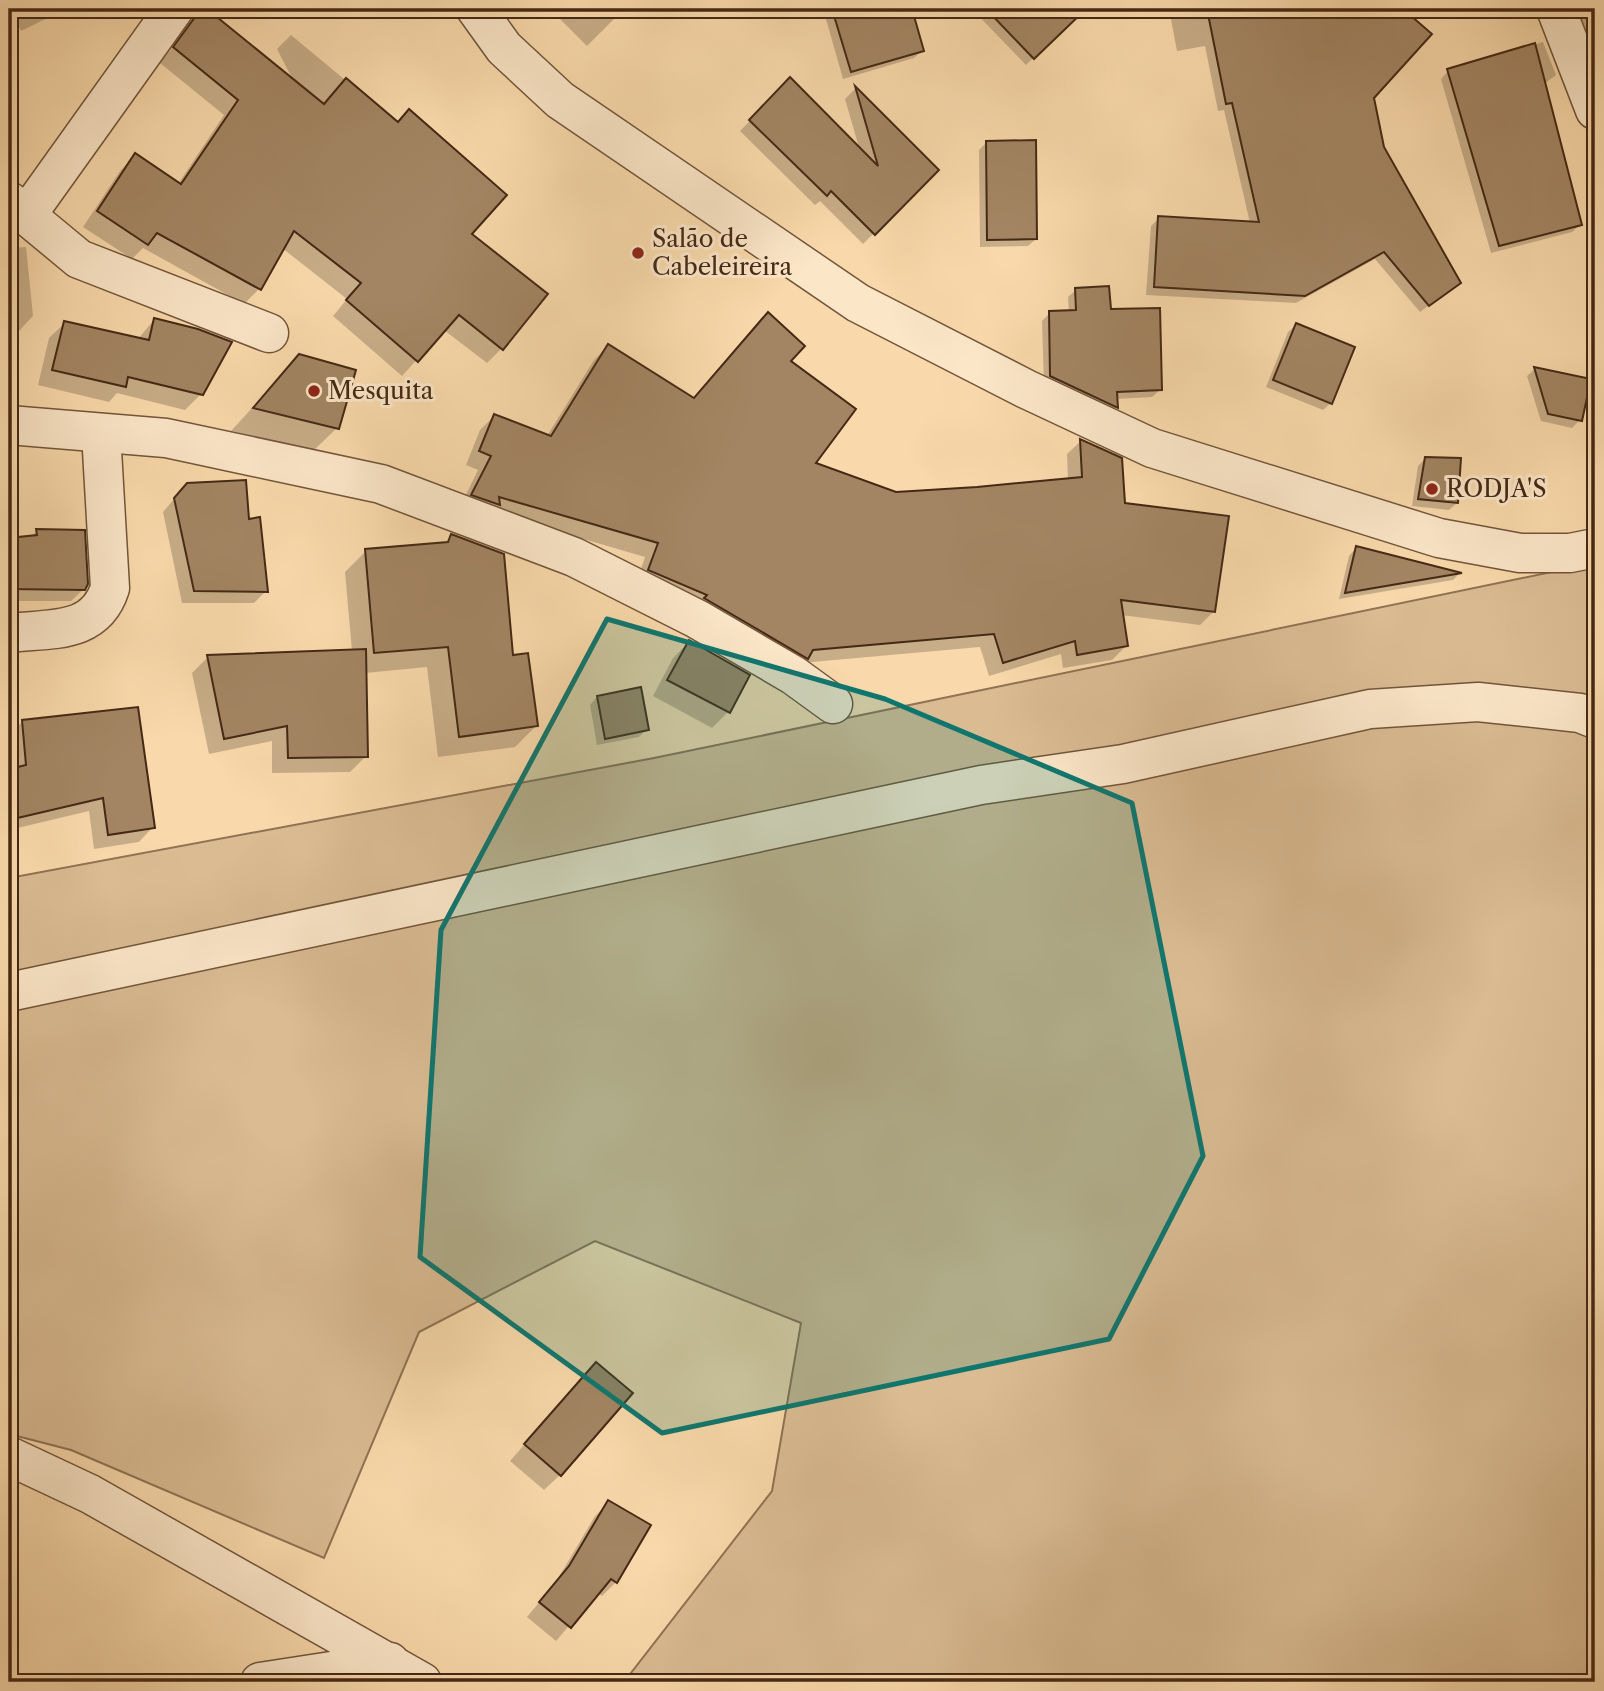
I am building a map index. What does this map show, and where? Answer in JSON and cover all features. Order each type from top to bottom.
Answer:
[{"type":"street","points":[[174,9],[17,209],[79,259],[269,333]]},
{"type":"street","points":[[476,9],[504,48],[560,100],[858,303],[1026,389],[1152,448],[1439,538],[1520,552],[1570,553],[1595,548]]},
{"type":"street","points":[[1556,9],[1595,110]]},
{"type":"street","points":[[9,425],[166,438],[382,484],[573,556],[697,619],[793,675],[833,704]]},
{"type":"street","points":[[9,633],[83,624],[105,606],[110,588],[101,433]]},
{"type":"street","points":[[9,992],[981,785],[1123,764],[1370,709],[1478,702],[1580,713],[1595,719]]},
{"type":"street","points":[[9,1456],[90,1494],[422,1682]]},
{"type":"street","points":[[260,1682],[390,1662]]},
{"type":"highlighted area","points":[[607,619],[885,699],[1132,803],[1203,1156],[1109,1339],[662,1433],[420,1257],[441,930]]},
{"type":"shaded area","points":[[1595,563],[1595,1682],[624,1682],[772,1491],[801,1323],[595,1241],[419,1332],[324,1558],[71,1450],[9,1434],[9,878],[654,758]]},
{"type":"building","points":[[201,9],[207,9],[324,104],[346,78],[398,122],[409,109],[507,195],[472,234],[548,294],[503,350],[459,315],[418,362],[346,300],[361,283],[294,231],[261,290],[157,233],[148,245],[97,211],[135,153],[181,184],[238,100],[173,47]]},
{"type":"building","points":[[832,9],[912,9],[924,51],[851,72]]},
{"type":"building","points":[[986,9],[1086,9],[1034,59]]},
{"type":"building","points":[[1207,9],[1403,9],[1432,34],[1374,98],[1384,147],[1461,283],[1429,306],[1384,252],[1305,296],[1154,287],[1158,216],[1259,222],[1232,103],[1226,104]]},
{"type":"building","points":[[1535,43],[1582,225],[1499,246],[1447,69]]},
{"type":"building","points":[[790,77],[878,166],[855,86],[939,170],[875,235],[831,191],[827,196],[749,120]]},
{"type":"building","points":[[1036,140],[1037,239],[987,240],[986,141]]},
{"type":"building","points":[[1109,286],[1111,309],[1160,308],[1162,390],[1117,392],[1118,408],[1050,376],[1049,311],[1076,310],[1075,288]]},
{"type":"building","points":[[768,312],[805,346],[791,361],[856,409],[816,463],[896,492],[977,487],[1082,477],[1080,439],[1122,458],[1125,503],[1229,516],[1215,612],[1121,600],[1128,646],[1077,655],[1075,641],[1003,663],[994,634],[813,650],[808,659],[704,598],[707,595],[648,570],[658,543],[499,497],[500,505],[471,495],[491,456],[479,451],[494,414],[551,436],[608,344],[694,398]]},
{"type":"building","points":[[154,318],[198,329],[232,342],[203,395],[128,377],[126,387],[52,370],[64,321],[149,340]]},
{"type":"building","points":[[1296,323],[1355,347],[1332,404],[1273,380]]},
{"type":"building","name":"Mesquita","points":[[299,354],[356,370],[339,429],[253,408]]},
{"type":"building","points":[[1534,367],[1591,379],[1582,421],[1548,414]]},
{"type":"building","points":[[1425,457],[1461,458],[1458,503],[1418,499]]},
{"type":"building","points":[[246,480],[249,519],[260,517],[268,592],[194,591],[174,498],[187,483]]},
{"type":"building","points":[[36,529],[85,530],[88,584],[85,590],[9,589],[9,538],[37,535]]},
{"type":"building","points":[[451,534],[504,554],[513,655],[528,653],[538,726],[459,737],[448,647],[374,653],[365,549],[448,542]]},
{"type":"building","points":[[1356,546],[1462,573],[1345,593]]},
{"type":"building","points":[[689,640],[750,675],[730,713],[667,680]]},
{"type":"building","points":[[366,649],[368,757],[288,758],[287,726],[224,739],[207,655]]},
{"type":"building","points":[[641,687],[649,730],[605,739],[597,696]]},
{"type":"building","points":[[138,707],[155,828],[108,835],[103,798],[9,820],[9,769],[26,765],[22,720]]},
{"type":"building","points":[[596,1362],[633,1393],[561,1476],[524,1444]]},
{"type":"building","points":[[608,1500],[651,1525],[617,1583],[611,1579],[571,1628],[539,1602],[569,1566]]},
{"type":"place","name":"Salão de Cabeleireira","points":[[638,253]]},
{"type":"place","name":"Mesquita","points":[[314,391]]},
{"type":"place","name":"RODJA'S","points":[[1432,489]]}]
